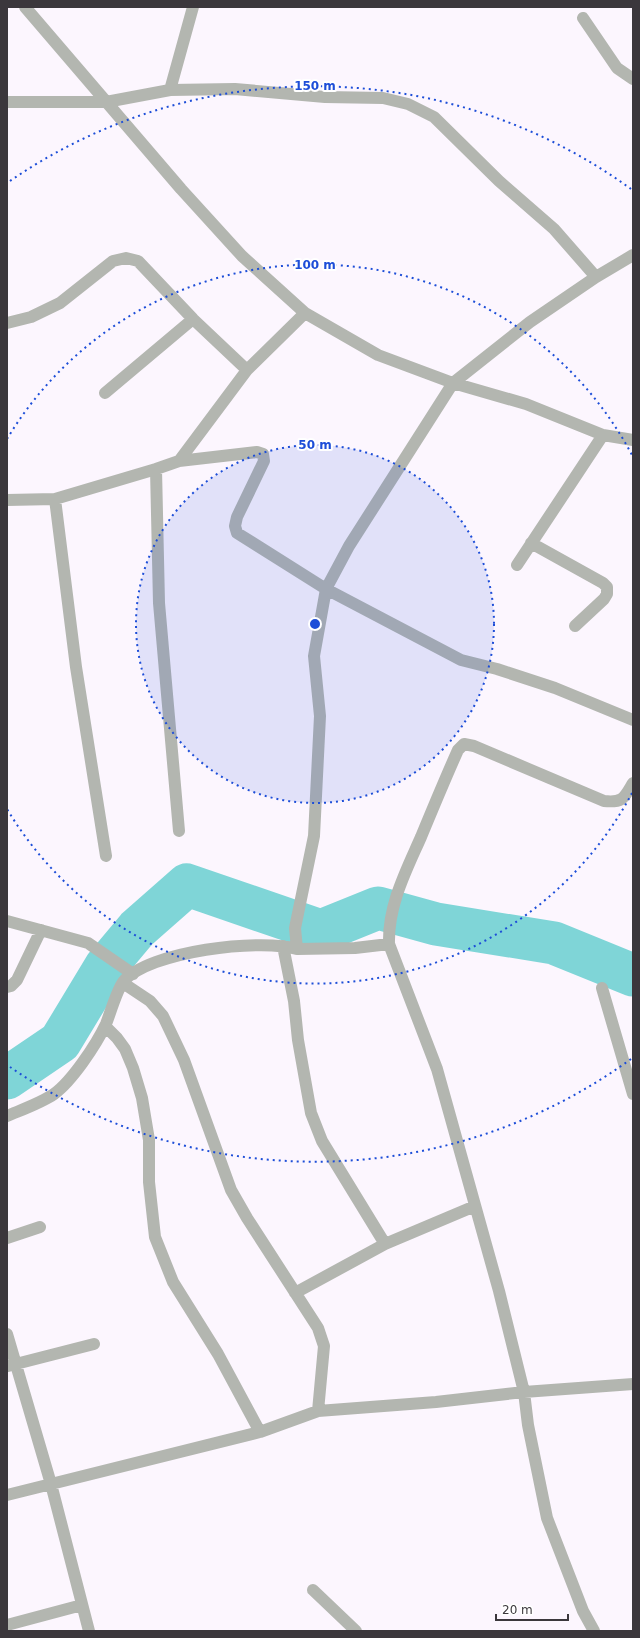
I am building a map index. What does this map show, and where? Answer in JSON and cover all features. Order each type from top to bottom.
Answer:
[{"type":"street","points":[[25,7],[181,189],[242,256],[305,313],[378,355],[453,382],[526,404],[603,435],[633,440]]},
{"type":"street","points":[[170,90],[193,7]]},
{"type":"street","points":[[583,18],[617,68],[633,79]]},
{"type":"street","points":[[7,102],[106,102],[170,90],[236,89],[325,97],[383,98],[408,104],[434,117],[499,181],[554,229],[596,277]]},
{"type":"street","points":[[297,949],[295,928],[314,836],[320,716],[314,656],[326,589],[349,546],[453,382],[530,322],[596,277],[633,256]]},
{"type":"street","points":[[7,323],[31,317],[60,303],[113,261],[126,258],[138,261],[193,319],[247,370]]},
{"type":"street","points":[[179,461],[247,370],[305,313]]},
{"type":"street","points":[[105,393],[193,319]]},
{"type":"street","points":[[517,565],[603,435]]},
{"type":"street","points":[[7,500],[55,499],[179,461],[257,452],[263,454],[264,461],[237,517],[235,526],[237,533],[326,589],[461,660],[497,669],[555,688],[633,720]]},
{"type":"street","points":[[156,469],[159,604],[179,831]]},
{"type":"street","points":[[55,499],[76,667],[106,856]]},
{"type":"street","points":[[531,543],[603,583],[607,587],[607,594],[604,599],[575,626]]},
{"type":"street","points":[[594,1631],[583,1611],[547,1518],[528,1425],[524,1392],[499,1291],[437,1069],[390,944],[390,918],[400,885],[458,750],[464,744],[474,746],[604,801],[614,802],[624,798],[633,783]]},
{"type":"street","points":[[7,921],[88,943],[133,974]]},
{"type":"street","points":[[7,987],[11,986],[17,980],[41,930]]},
{"type":"street","points":[[7,1116],[54,1094],[81,1066],[105,1026],[123,983],[133,974],[149,966],[168,959],[203,950],[245,945],[284,946],[297,949],[354,948],[390,944]]},
{"type":"street","points":[[284,946],[294,1001],[298,1040],[311,1112],[322,1141],[385,1244]]},
{"type":"street","points":[[123,983],[150,1001],[163,1016],[184,1060],[231,1190],[247,1218],[318,1328],[324,1346],[318,1411]]},
{"type":"street","points":[[602,988],[633,1094]]},
{"type":"street","points":[[105,1026],[125,1049],[133,1068],[142,1098],[149,1140],[148,1182],[155,1237],[173,1282],[218,1354],[260,1432]]},
{"type":"street","points":[[295,1293],[385,1244],[475,1206]]},
{"type":"street","points":[[7,1238],[40,1227]]},
{"type":"street","points":[[7,1334],[11,1365],[51,1484],[88,1631]]},
{"type":"street","points":[[11,1365],[94,1344]]},
{"type":"street","points":[[7,1495],[260,1432],[318,1411],[436,1402],[524,1392],[633,1384]]},
{"type":"street","points":[[313,1590],[356,1631]]},
{"type":"street","points":[[7,1625],[82,1605]]},
{"type":"waterway","points":[[7,1078],[60,1042],[106,966],[137,929],[187,885],[321,931],[378,908],[436,924],[554,943],[633,975]]}]
